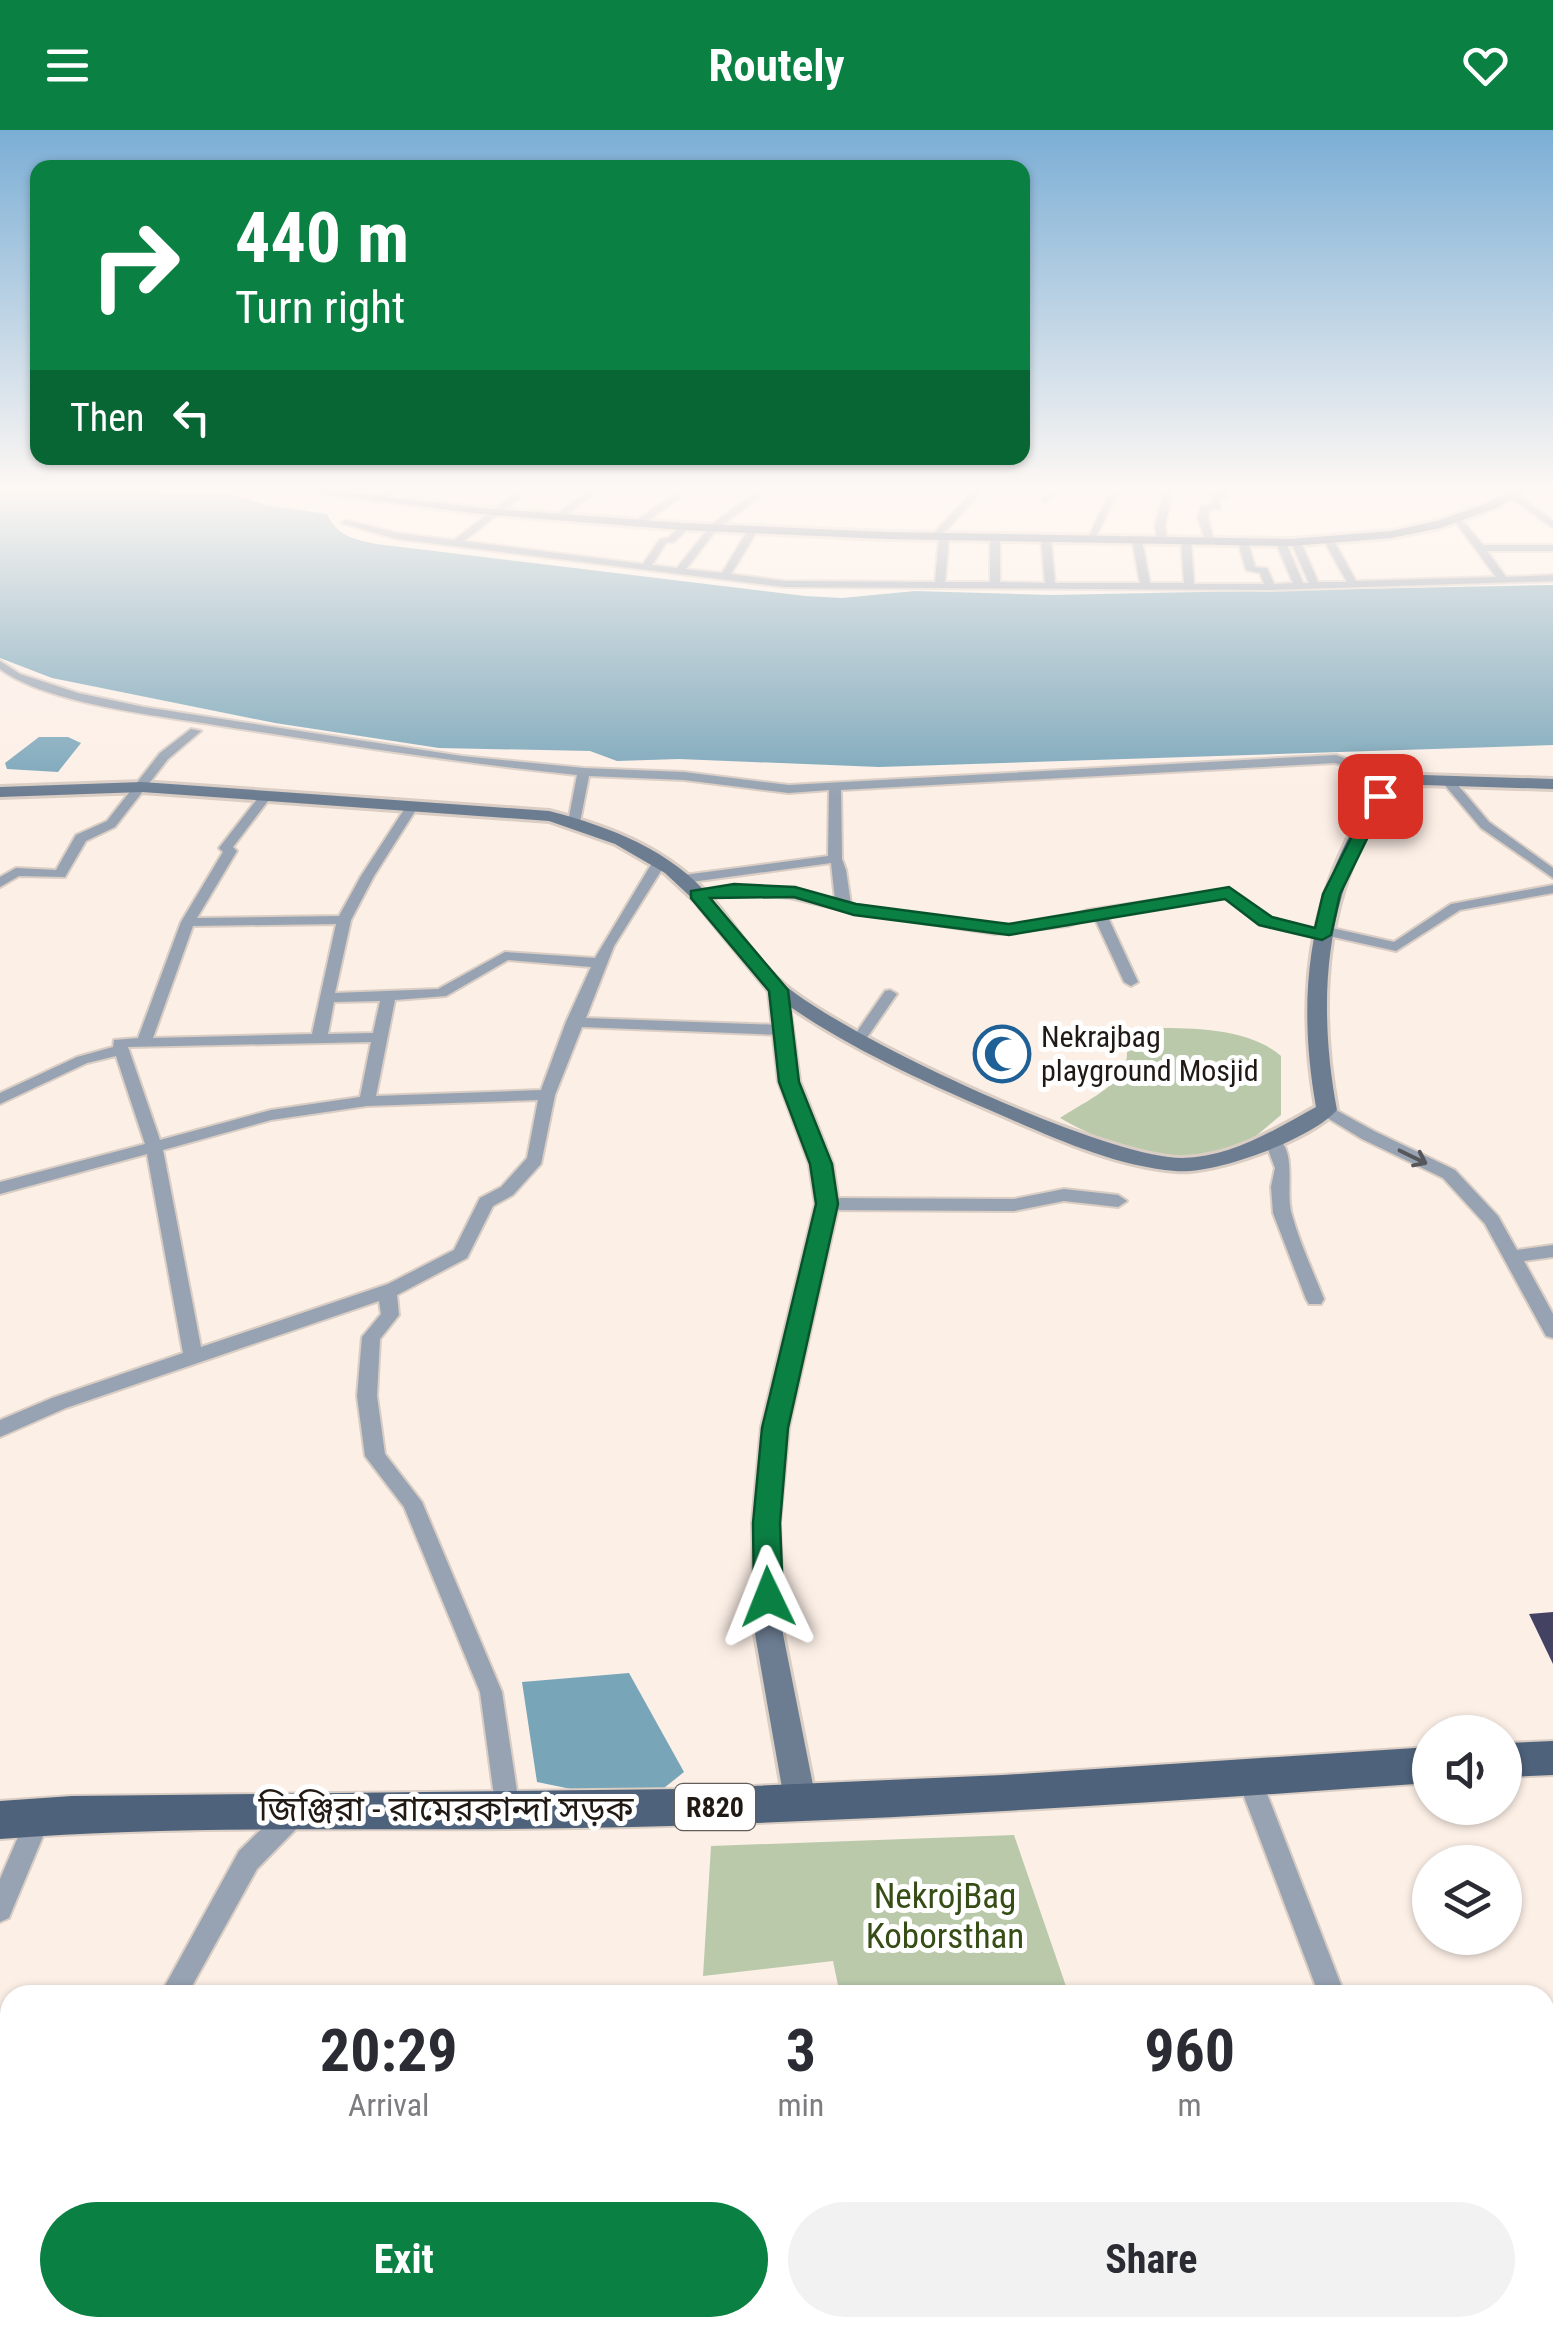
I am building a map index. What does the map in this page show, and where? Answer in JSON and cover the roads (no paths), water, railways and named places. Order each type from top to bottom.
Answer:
[{"type":"main road","points":[[1522,1759],[1553,1758]]},
{"type":"main road","name":"জিঞ্জিরা - রামেরকান্দা সড়ক","points":[[0,1820],[301,1808],[508,1812],[801,1805],[1412,1766]]},
{"type":"street","points":[[0,664],[16,676],[75,696],[144,710],[462,760],[584,772],[684,776],[789,788],[1336,759],[1404,782]]},
{"type":"street","points":[[0,883],[16,872],[60,874],[80,838],[111,824],[175,744],[195,731]]},
{"type":"street","points":[[574,822],[584,772]]},
{"type":"street","points":[[1447,780],[1485,824],[1553,874]]},
{"type":"street","points":[[1319,1114],[1316,1009],[1323,932],[1332,894],[1369,811],[1388,786],[1404,782],[1553,784]]},
{"type":"street","points":[[0,792],[142,787],[549,816],[574,822],[610,835],[684,879],[778,990],[859,1039],[1020,1115],[1146,1162],[1178,1166],[1243,1156],[1319,1114]]},
{"type":"street","points":[[835,787],[836,859],[841,873],[840,898],[846,908]]},
{"type":"street","points":[[144,1042],[188,922],[230,851],[225,848],[237,828],[265,797]]},
{"type":"street","points":[[319,1038],[344,920],[361,880],[385,852],[414,806]]},
{"type":"street","points":[[684,879],[836,859]]},
{"type":"street","points":[[0,1429],[59,1403],[388,1291],[462,1254],[486,1202],[508,1191],[535,1160],[547,1096],[574,1022],[600,963],[658,864]]},
{"type":"street","points":[[698,894],[734,890],[795,892],[846,908],[995,930],[1068,922],[1100,913],[1229,893],[1265,921],[1396,947],[1456,907],[1553,889]]},
{"type":"street","points":[[1100,913],[1131,982]]},
{"type":"street","points":[[188,922],[344,920]]},
{"type":"street","points":[[327,998],[441,993],[505,956],[600,963]]},
{"type":"street","points":[[778,990],[789,1082],[821,1164],[827,1204],[775,1428],[766,1523],[769,1634],[801,1805]]},
{"type":"street","points":[[859,1039],[890,994]]},
{"type":"street","points":[[367,1101],[388,996]]},
{"type":"street","points":[[574,1022],[780,1030]]},
{"type":"street","points":[[194,1359],[154,1146],[119,1043],[382,1037]]},
{"type":"street","points":[[0,1099],[82,1060],[121,1050]]},
{"type":"street","points":[[0,1188],[271,1115],[367,1101],[547,1096]]},
{"type":"street","points":[[1319,1114],[1449,1174],[1492,1220],[1553,1331]]},
{"type":"street","points":[[1272,1140],[1283,1168],[1282,1213],[1315,1300]]},
{"type":"street","points":[[827,1204],[1014,1204],[1064,1194],[1118,1201]]},
{"type":"street","points":[[1510,1257],[1553,1251]]},
{"type":"street","points":[[388,1291],[390,1315],[371,1338],[367,1396],[375,1456],[412,1502],[492,1692],[508,1812]]},
{"type":"street","points":[[1249,1778],[1328,1985]]},
{"type":"street","points":[[179,1985],[248,1860],[301,1808]]},
{"type":"street","points":[[0,1909],[40,1816]]},
{"type":"water","points":[[0,590],[755,590],[842,598],[915,591],[1052,595],[1553,590],[1553,745],[879,767],[679,759],[617,761],[590,751],[439,748],[275,723],[52,678],[0,658]]},
{"type":"water","points":[[39,737],[68,737],[81,743],[58,772],[7,769],[5,763]]},
{"type":"water","points":[[629,1673],[684,1772],[644,1804],[537,1782],[522,1682]]},
{"type":"place","name":"Nekrajbag playground Mosjid","points":[[1002,1054]]},
{"type":"park label","name":"NekrojBag Koborsthan","points":[[945,1916]]}]
